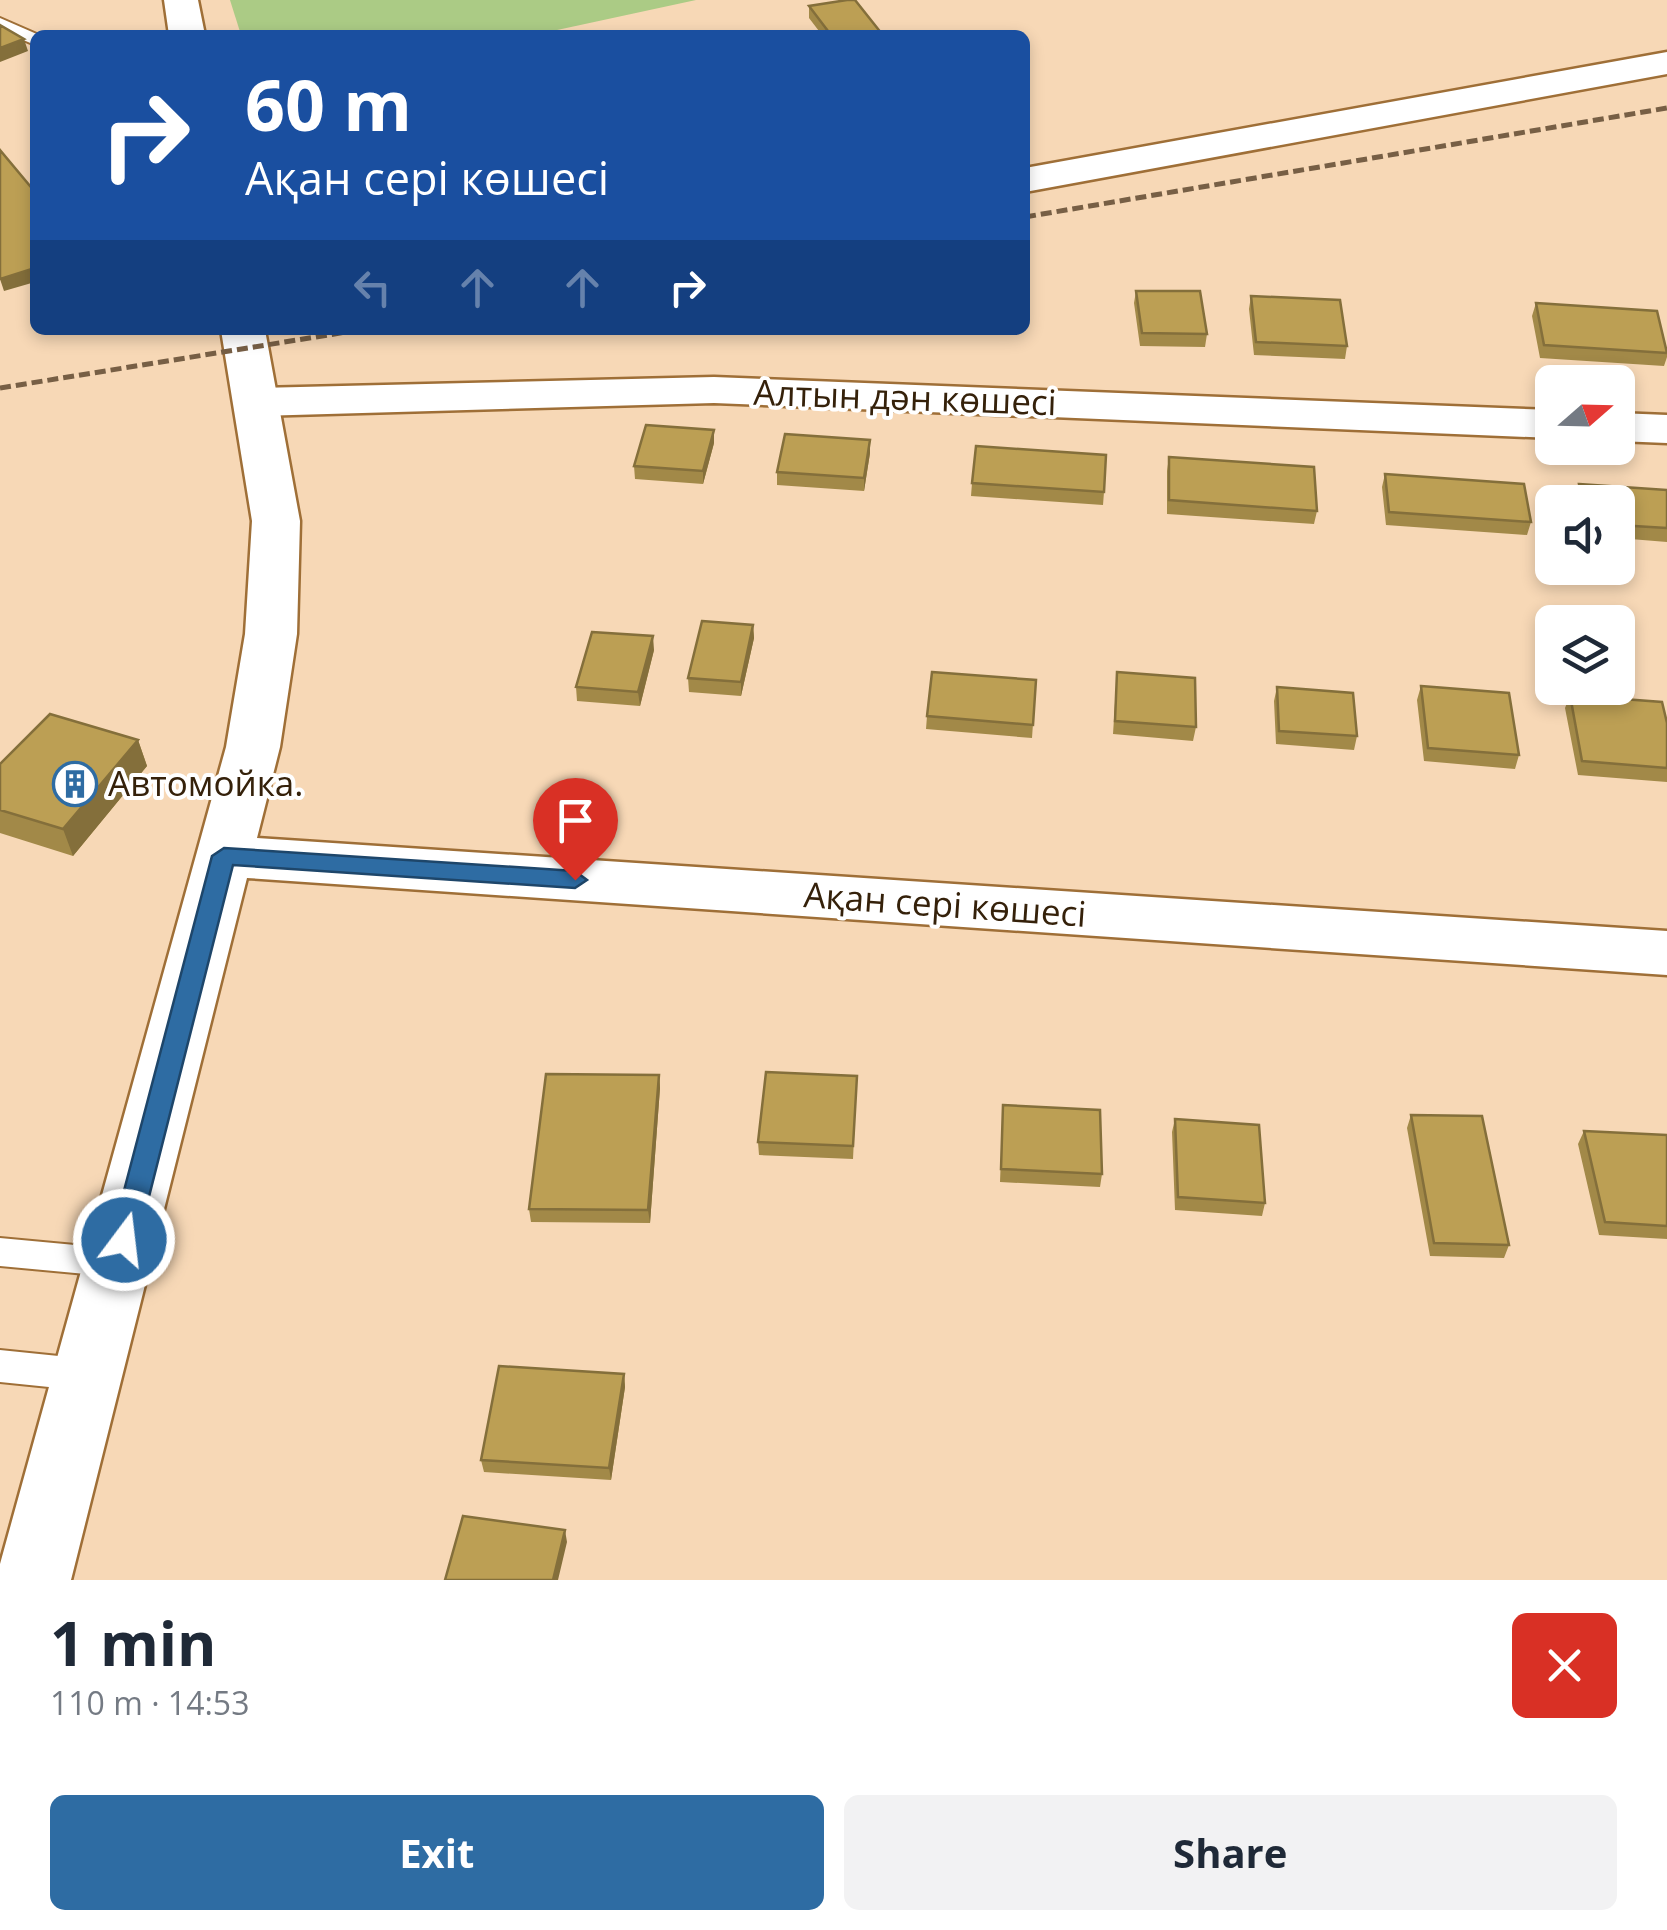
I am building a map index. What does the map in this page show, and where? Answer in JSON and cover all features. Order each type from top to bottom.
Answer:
[{"type":"street","points":[[181,0],[186,30]]},
{"type":"street","points":[[1030,179],[1667,62]]},
{"type":"street","points":[[23,1568],[88,1375],[253,747],[271,634],[276,521],[244,335]]},
{"type":"street","name":"Алтын дән көшесі","points":[[258,402],[714,390],[1535,423]]},
{"type":"street","points":[[1635,428],[1667,430]]},
{"type":"street","name":"Ақан сері көшесі","points":[[224,856],[1667,953]]},
{"type":"lane","points":[[0,23],[30,38]]},
{"type":"lane","points":[[0,1252],[118,1263]]},
{"type":"lane","points":[[0,1366],[88,1375]]},
{"type":"green space","points":[[230,0],[696,0],[557,30],[239,30]]},
{"type":"building","points":[[855,0],[879,30],[827,30],[809,6]]},
{"type":"building","points":[[0,25],[24,39],[0,48]]},
{"type":"building","points":[[0,150],[30,186],[30,270],[0,279]]},
{"type":"building","points":[[1136,291],[1200,291],[1207,334],[1142,333]]},
{"type":"building","points":[[1251,296],[1340,300],[1347,346],[1256,342]]},
{"type":"building","points":[[1536,303],[1657,311],[1667,353],[1544,345]]},
{"type":"building","points":[[646,425],[714,430],[703,471],[634,466]]},
{"type":"building","points":[[785,434],[870,440],[864,478],[777,472]]},
{"type":"building","points":[[976,446],[1106,455],[1104,492],[972,483]]},
{"type":"building","points":[[1169,457],[1314,467],[1317,511],[1169,500]]},
{"type":"building","points":[[1385,474],[1524,484],[1531,522],[1389,512]]},
{"type":"building","points":[[1635,488],[1667,490],[1667,528],[1635,526]]},
{"type":"building","points":[[702,621],[753,625],[741,682],[688,678]]},
{"type":"building","points":[[592,632],[653,636],[638,692],[576,687]]},
{"type":"building","points":[[932,672],[1036,680],[1033,725],[927,716]]},
{"type":"building","points":[[1117,672],[1195,678],[1196,727],[1115,721]]},
{"type":"building","points":[[1421,686],[1509,693],[1519,755],[1428,748]]},
{"type":"building","points":[[1277,687],[1353,693],[1357,736],[1279,731]]},
{"type":"building","points":[[1662,702],[1667,723],[1667,768],[1582,761],[1572,705]]},
{"type":"building","points":[[50,714],[138,740],[63,829],[0,810],[0,764]]},
{"type":"building","points":[[766,1072],[857,1076],[853,1146],[758,1142]]},
{"type":"building","points":[[546,1074],[659,1075],[648,1210],[529,1209]]},
{"type":"building","points":[[1003,1105],[1100,1110],[1102,1174],[1001,1169]]},
{"type":"building","points":[[1411,1115],[1482,1116],[1509,1245],[1434,1243]]},
{"type":"building","points":[[1175,1119],[1259,1125],[1265,1203],[1178,1197]]},
{"type":"building","points":[[1584,1131],[1667,1135],[1667,1226],[1605,1222]]},
{"type":"building","points":[[499,1366],[624,1374],[609,1468],[481,1460]]},
{"type":"building","points":[[463,1516],[565,1530],[553,1580],[445,1580]]},
{"type":"railway","points":[[1030,216],[1667,108]]},
{"type":"railway","points":[[0,388],[328,335]]},
{"type":"place","name":"Автомойка.","points":[[75,784]]},
{"type":"route","points":[[124,1240],[224,856],[575,880]]}]
